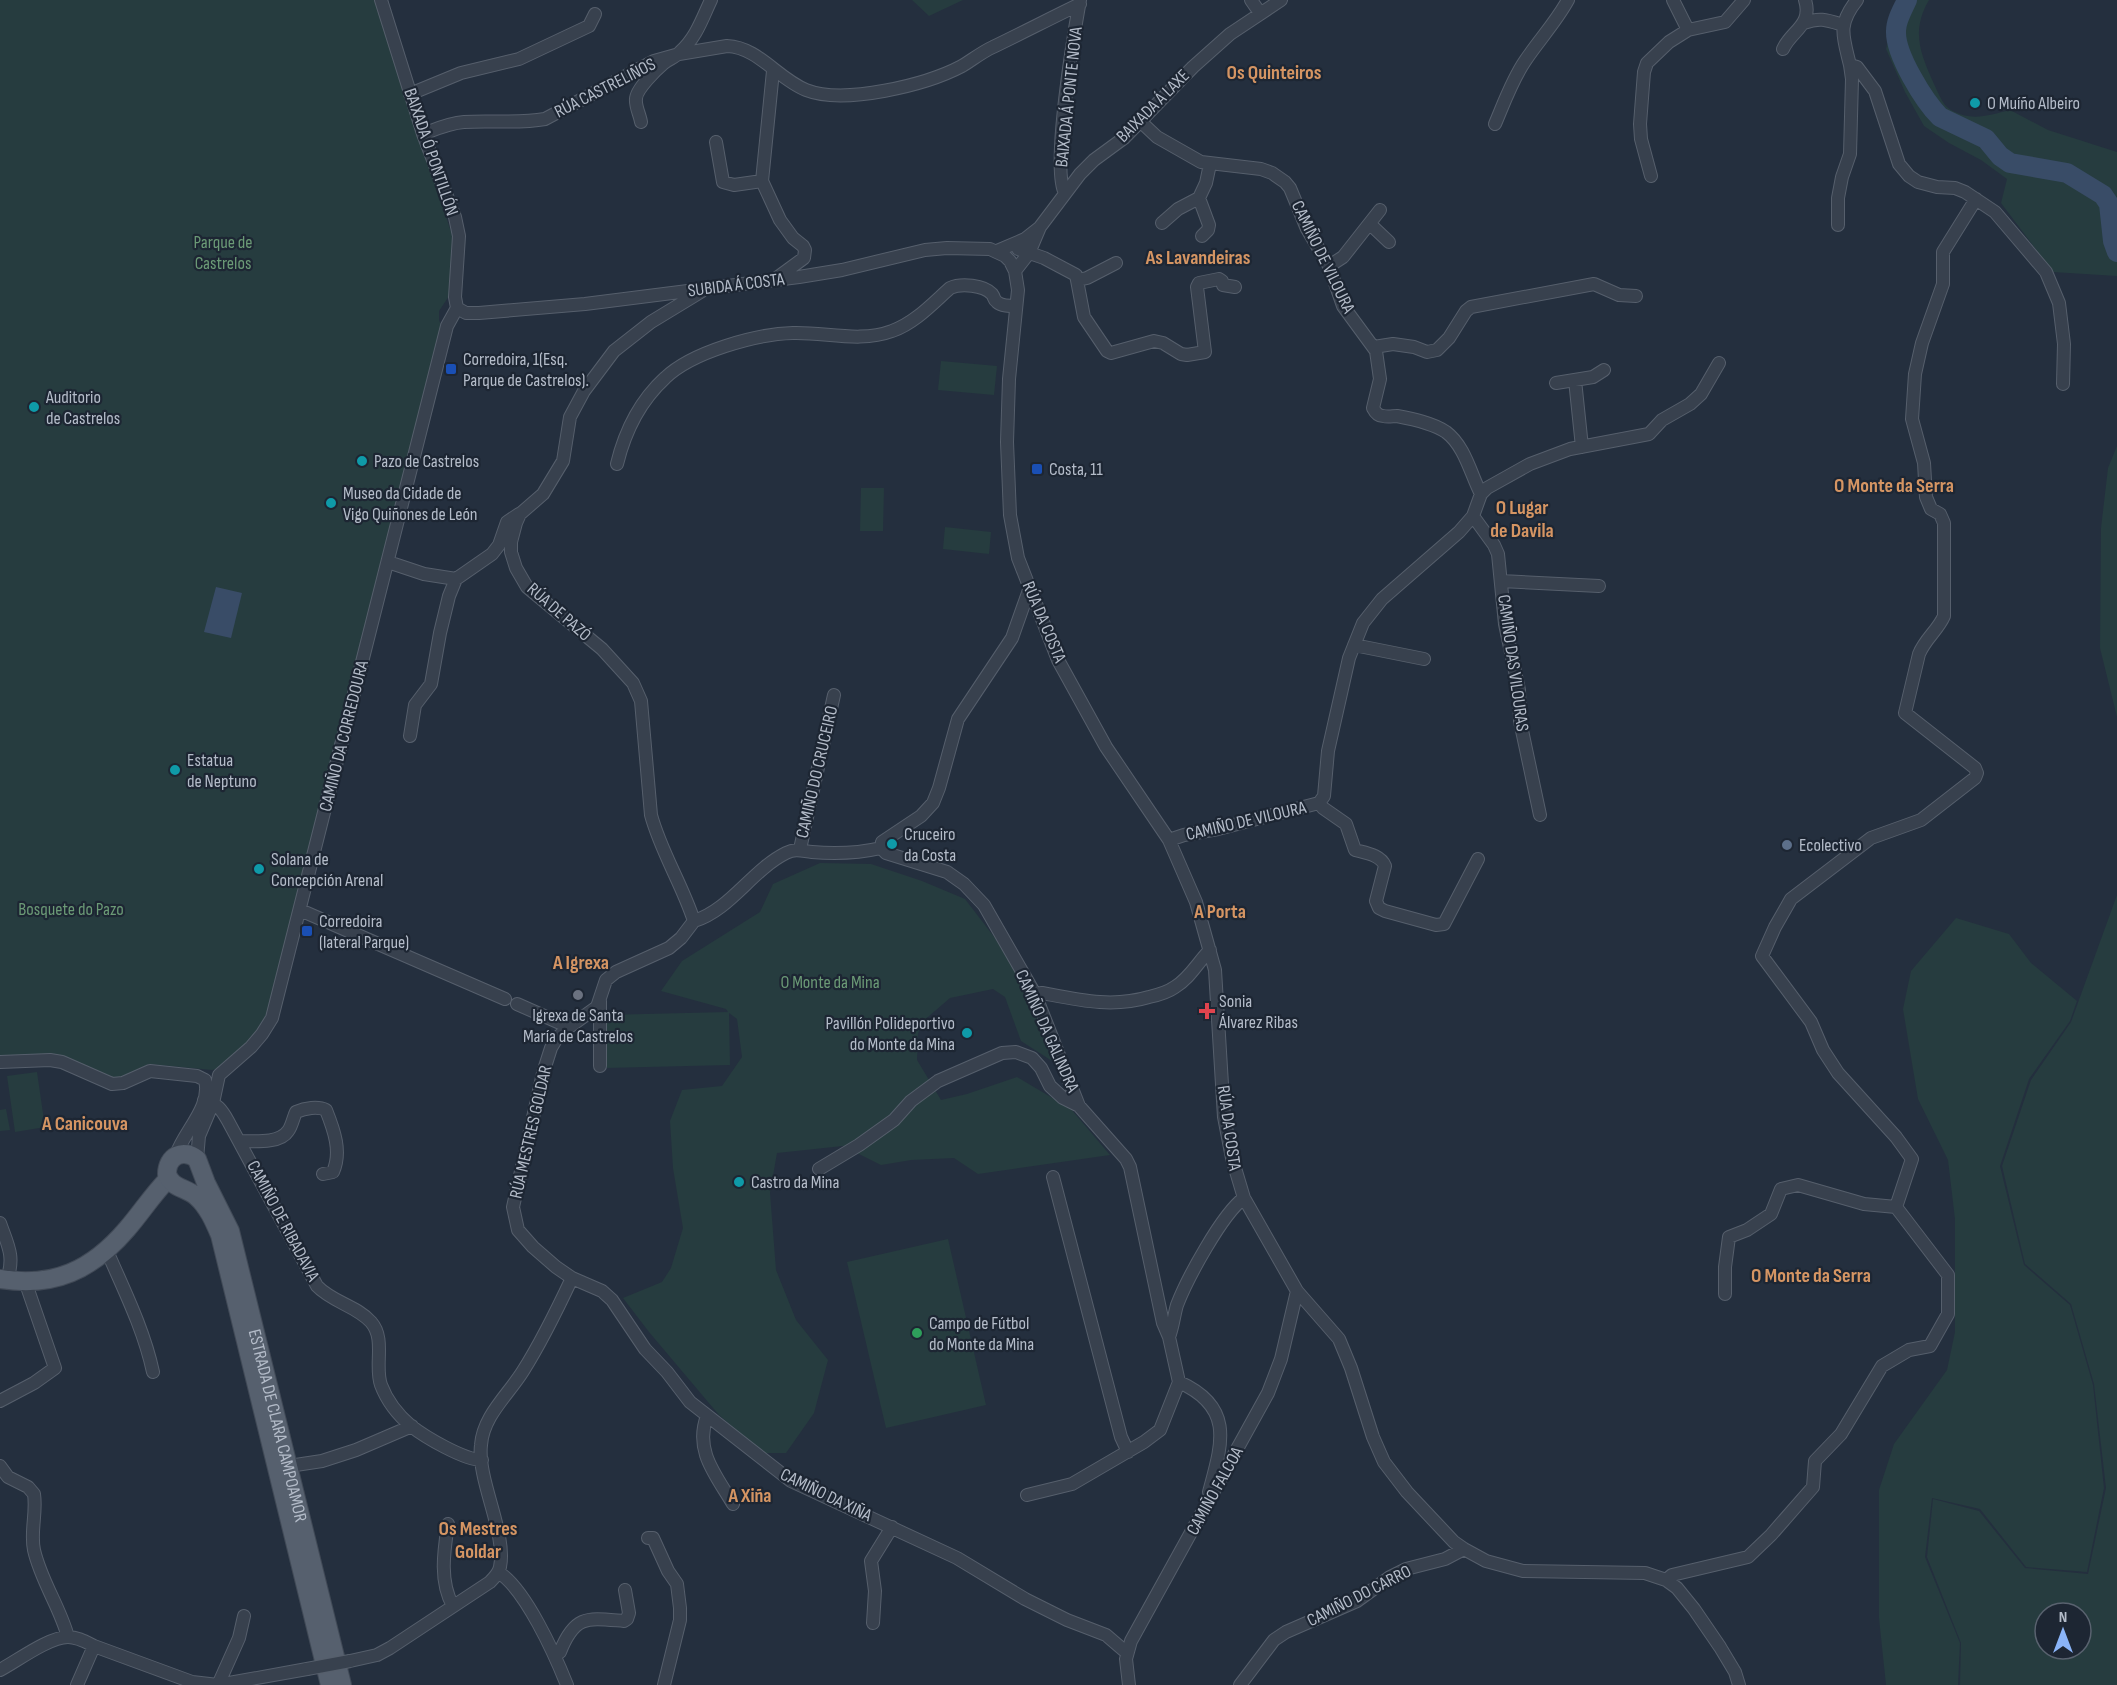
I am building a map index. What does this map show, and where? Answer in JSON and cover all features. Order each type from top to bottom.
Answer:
[{"type":"main road","points":[[11,1280],[62,1277],[80,1270],[107,1251],[176,1184],[194,1185],[198,1181],[199,1165],[187,1154],[176,1155],[168,1163],[167,1168],[176,1184]]},
{"type":"main road","name":"ESTRADA DE CLARA CAMPOAMOR","points":[[199,1165],[230,1231],[342,1685]]},
{"type":"main road","name":"ESTRADA DE CLARA CAMPOAMOR","points":[[176,1184],[202,1202],[220,1235],[330,1685]]},
{"type":"street","name":"BAIXADA Ó PONTILLÓN","points":[[381,0],[423,134],[455,217],[459,236],[455,297],[457,308]]},
{"type":"street","points":[[641,122],[636,104],[637,94],[653,74],[664,63],[679,54],[698,31],[711,0]]},
{"type":"street","points":[[1251,0],[1260,13]]},
{"type":"street","name":"BAIXADA Á LAXE","points":[[1012,266],[1065,193],[1094,160],[1124,138],[1193,67],[1230,34],[1281,0]]},
{"type":"street","points":[[1495,124],[1525,60],[1550,30],[1568,0]]},
{"type":"street","points":[[1673,0],[1688,30]]},
{"type":"street","points":[[1651,176],[1641,139],[1644,72],[1652,58],[1669,42],[1688,30],[1725,22],[1744,0]]},
{"type":"street","points":[[1804,23],[1807,4],[1805,0]]},
{"type":"street","points":[[1838,225],[1838,198],[1850,154],[1852,79],[1842,25],[1857,0]]},
{"type":"street","name":"RÚA CASTRELIÑOS","points":[[423,134],[464,122],[545,119],[654,61],[679,54],[735,46],[748,51],[773,71],[806,90],[835,96],[875,93],[924,81],[961,66],[979,54],[1080,2]]},
{"type":"street","name":"BAIXADA Á PONTE NOVA","points":[[1065,193],[1060,181],[1061,148],[1080,2]]},
{"type":"street","points":[[410,94],[461,73],[519,59],[589,26],[595,14]]},
{"type":"street","points":[[1783,49],[1787,40],[1804,23],[1822,19],[1842,25]]},
{"type":"street","points":[[1850,65],[1857,67],[1875,91],[1899,164],[1909,176],[1918,182],[1965,192],[1995,212],[2046,272],[2059,303],[2064,344],[2063,384]]},
{"type":"street","points":[[773,71],[762,181],[780,220],[805,250],[804,258],[773,281]]},
{"type":"street","name":"CAMIÑO DE VILOURA","points":[[1140,121],[1157,137],[1201,162],[1260,169],[1272,173],[1285,182],[1290,188],[1307,229],[1329,266],[1343,306],[1374,347],[1380,379],[1374,411],[1382,416],[1417,420],[1446,432],[1462,452],[1480,494],[1473,516],[1459,532],[1382,599],[1363,623],[1344,681],[1328,751],[1324,796],[1319,803],[1168,840]]},
{"type":"street","points":[[716,142],[723,182],[734,185],[762,181]]},
{"type":"street","points":[[1162,222],[1178,209],[1199,198],[1206,183],[1210,164]]},
{"type":"street","points":[[1199,198],[1209,225],[1208,230],[1202,236]]},
{"type":"street","points":[[1896,1207],[1912,1159],[1896,1137],[1838,1072],[1823,1050],[1811,1022],[1762,956],[1791,899],[1871,838],[1921,820],[1975,778],[1977,773],[1975,768],[1905,713],[1922,645],[1941,624],[1945,607],[1944,523],[1940,514],[1931,509],[1926,496],[1924,463],[1912,419],[1915,374],[1922,343],[1943,284],[1943,252],[1976,199]]},
{"type":"street","points":[[1329,266],[1343,257],[1380,210]]},
{"type":"street","points":[[1370,224],[1389,242]]},
{"type":"street","name":"SUBIDA Á COSTA","points":[[457,308],[466,313],[479,313],[585,304],[773,281],[842,270],[925,250],[964,247],[981,247],[997,251],[1012,266]]},
{"type":"street","points":[[997,251],[1024,247],[1073,273],[1078,280],[1084,318],[1107,351],[1111,353],[1154,341],[1163,343],[1187,356],[1205,352],[1199,304],[1199,283],[1219,279],[1223,285],[1235,287]]},
{"type":"street","points":[[1078,280],[1087,278],[1116,263]]},
{"type":"street","name":"RÚA DA COSTA","points":[[1012,266],[1018,290],[1009,379],[1009,495],[1013,537],[1018,558],[1058,660],[1106,747],[1168,840],[1196,902],[1210,950],[1218,1007],[1224,1117],[1232,1158],[1244,1198],[1297,1291],[1339,1339],[1384,1462],[1423,1509],[1464,1549],[1486,1561],[1523,1571],[1645,1573],[1666,1580]]},
{"type":"street","points":[[617,464],[621,444],[641,406],[667,376],[706,353],[762,336],[793,333],[855,337],[893,331],[912,322],[950,288],[957,285],[967,284],[987,291],[999,304],[1016,306]]},
{"type":"street","points":[[1374,347],[1393,344],[1430,352],[1437,350],[1449,338],[1471,307],[1523,296],[1594,284],[1619,294],[1636,296]]},
{"type":"street","points":[[410,736],[417,700],[431,684],[440,633],[449,596],[456,579],[492,554],[499,545],[507,522],[543,494],[563,461],[570,417],[584,391],[614,351],[657,317],[706,288]]},
{"type":"street","name":"CAMIÑO DA CORREDOURA","points":[[204,1080],[213,1079],[219,1075],[251,1047],[268,1024],[300,909],[447,326],[457,308]]},
{"type":"street","points":[[1480,494],[1504,477],[1530,464],[1581,447],[1649,434],[1662,420],[1690,404],[1701,394],[1719,363]]},
{"type":"street","points":[[1556,383],[1593,377],[1604,370]]},
{"type":"street","points":[[1575,380],[1581,447]]},
{"type":"street","name":"RÚA DE PAZÓ","points":[[520,514],[513,534],[511,552],[516,568],[527,587],[615,661],[633,682],[641,701],[651,815],[660,843],[679,881],[694,921]]},
{"type":"street","name":"CAMIÑO DAS VILOURAS","points":[[1473,516],[1498,554],[1505,624],[1519,690],[1520,721],[1540,815]]},
{"type":"street","points":[[388,562],[424,574],[456,579]]},
{"type":"street","points":[[1501,581],[1599,586]]},
{"type":"street","points":[[881,848],[882,842],[921,816],[933,803],[958,719],[1012,638],[1029,590]]},
{"type":"street","points":[[1354,645],[1424,659]]},
{"type":"street","name":"CAMIÑO DO CRUCEIRO","points":[[800,849],[834,695]]},
{"type":"street","points":[[1319,803],[1346,824],[1355,850],[1380,858],[1384,862],[1376,901],[1379,908],[1385,911],[1436,926],[1444,924],[1478,859]]},
{"type":"street","name":"CAMIÑO DO CRUCEIRO","points":[[694,921],[708,917],[777,858],[788,852],[800,849],[810,852],[866,851],[881,848]]},
{"type":"street","name":"CAMIÑO DA GALINDRA","points":[[881,848],[886,853],[947,872],[964,884],[984,905],[1035,994],[1079,1106],[1126,1159],[1130,1167],[1161,1316],[1169,1337],[1179,1382]]},
{"type":"street","points":[[300,909],[569,1027]]},
{"type":"street","name":"RÚA MESTRES GOLDAR","points":[[600,1066],[600,1001],[606,980],[616,972],[669,948],[681,938],[694,921]]},
{"type":"street","points":[[1035,994],[1042,993],[1103,1003],[1120,1004],[1137,1001],[1175,988],[1188,977],[1198,961],[1210,950]]},
{"type":"street","name":"RÚA MESTRES GOLDAR","points":[[572,1278],[533,1247],[518,1230],[513,1207],[543,1073],[551,1048],[557,1038],[597,1007],[600,1001]]},
{"type":"street","name":"CAMIÑO DA GALINDRA","points":[[819,1169],[894,1120],[911,1101],[938,1081],[1002,1053],[1016,1052],[1032,1058],[1041,1068],[1050,1086],[1063,1098],[1079,1106]]},
{"type":"street","points":[[0,1062],[50,1060],[62,1062],[112,1084],[123,1083],[150,1071],[197,1076],[204,1080],[209,1101],[176,1155]]},
{"type":"street","points":[[199,1165],[199,1136],[219,1075]]},
{"type":"street","name":"CAMIÑO DE RIBADAVIA","points":[[209,1101],[223,1112],[240,1141],[317,1286],[324,1293],[371,1321],[379,1338],[381,1384],[390,1404],[412,1426],[451,1450],[472,1459],[482,1460]]},
{"type":"street","points":[[240,1141],[263,1141],[284,1136],[296,1112],[303,1109],[327,1110],[337,1140],[333,1172],[323,1174]]},
{"type":"street","points":[[1053,1177],[1122,1437],[1128,1452]]},
{"type":"street","points":[[1725,1294],[1725,1267],[1729,1237],[1747,1230],[1771,1214],[1781,1189],[1798,1185],[1864,1204],[1896,1207],[1948,1275],[1948,1314],[1929,1346],[1909,1350],[1882,1366],[1841,1434],[1815,1461],[1813,1486],[1771,1535],[1748,1557],[1672,1575],[1666,1580],[1677,1588],[1701,1618],[1735,1672],[1739,1685]]},
{"type":"street","points":[[1161,1316],[1164,1305],[1174,1303],[1184,1290],[1228,1212],[1244,1198]]},
{"type":"street","points":[[0,1223],[11,1254],[11,1280],[55,1368],[34,1383],[0,1401]]},
{"type":"street","points":[[107,1251],[143,1338],[153,1372]]},
{"type":"street","points":[[0,1670],[50,1642],[68,1637],[80,1639],[192,1682],[218,1685],[255,1681],[376,1656],[490,1582],[500,1567],[500,1547],[482,1460],[481,1441],[486,1425],[522,1374],[549,1329],[572,1278]]},
{"type":"street","name":"CAMIÑO DA XIÑA","points":[[572,1278],[602,1291],[612,1300],[645,1348],[668,1372],[690,1402],[791,1481],[957,1558],[1025,1599],[1067,1620],[1106,1635],[1127,1653]]},
{"type":"street","points":[[1155,1287],[1163,1297],[1174,1303]]},
{"type":"street","name":"CAMIÑO FALCOA","points":[[1129,1685],[1127,1653],[1131,1641],[1268,1393],[1281,1359],[1297,1291]]},
{"type":"street","name":"CAMIÑO DA GALINDRA","points":[[1169,1337],[1174,1303]]},
{"type":"street","points":[[1027,1495],[1072,1484],[1128,1452],[1160,1430],[1179,1382],[1195,1389],[1202,1396],[1218,1420],[1222,1433],[1202,1515]]},
{"type":"street","points":[[707,1416],[702,1446],[733,1504]]},
{"type":"street","points":[[289,1466],[322,1461],[356,1450],[412,1426]]},
{"type":"street","points":[[0,1466],[8,1477],[28,1487],[34,1494],[34,1550],[42,1576],[68,1637]]},
{"type":"street","points":[[448,1524],[443,1560],[447,1594],[453,1606]]},
{"type":"street","points":[[873,1623],[875,1591],[871,1561],[892,1527]]},
{"type":"street","points":[[648,1538],[653,1538],[657,1544],[668,1571],[677,1584],[680,1620],[664,1685]]},
{"type":"street","name":"CAMIÑO DO CARRO","points":[[1240,1685],[1274,1640],[1286,1632],[1357,1601],[1390,1577],[1406,1569],[1445,1558],[1464,1549]]},
{"type":"street","points":[[498,1572],[510,1581],[520,1596],[555,1655],[567,1685]]},
{"type":"street","points":[[555,1655],[560,1652],[565,1639],[581,1621],[592,1618],[624,1621],[627,1619],[629,1613],[625,1590]]},
{"type":"street","points":[[218,1685],[239,1638],[244,1616]]},
{"type":"street","points":[[77,1685],[94,1646]]},
{"type":"green space","name":"Parque de Castrelos","points":[[0,0],[376,0],[453,238],[449,296],[439,311],[442,328],[269,1015],[260,1030],[222,1067],[212,1070],[149,1064],[114,1080],[60,1058],[0,1057]]},
{"type":"green space","points":[[912,0],[963,0],[929,16]]},
{"type":"green space","points":[[1900,0],[1929,0],[1920,22],[1920,42],[1929,73],[1948,108],[1959,114],[1973,117],[2010,110],[2048,130],[2117,152],[2117,276],[2053,272],[2001,203],[2007,179],[1981,160],[1924,126],[1905,92],[1886,49]]},
{"type":"green space","points":[[941,361],[997,366],[994,395],[938,390]]},
{"type":"green space","points":[[2117,446],[2117,717],[2100,648],[2101,528],[2108,468]]},
{"type":"green space","points":[[861,488],[884,488],[883,531],[860,531]]},
{"type":"green space","points":[[945,527],[991,532],[989,554],[943,549]]},
{"type":"green space","name":"O Monte da Mina","points":[[820,863],[871,864],[922,881],[965,899],[995,938],[1029,995],[1052,1061],[1021,1041],[1005,997],[993,989],[950,998],[921,1023],[918,1034],[917,1060],[941,1100],[1017,1077],[1071,1109],[1110,1155],[978,1174],[954,1158],[911,1160],[881,1165],[843,1146],[777,1153],[770,1193],[776,1270],[796,1320],[828,1360],[814,1413],[786,1453],[762,1453],[719,1415],[623,1298],[662,1282],[671,1268],[683,1228],[673,1168],[670,1121],[682,1090],[722,1086],[742,1057],[737,1019],[729,1013],[730,1065],[605,1068],[604,1015],[728,1012],[726,1009],[661,991],[682,961],[760,912],[773,884]]},
{"type":"green space","points":[[2117,895],[2117,1685],[1960,1685],[1961,1643],[1927,1557],[1933,1499],[1979,1511],[2025,1568],[2088,1574],[2106,1488],[2094,1384],[2071,1304],[2025,1264],[2002,1166],[2031,1080],[2071,1022]]},
{"type":"green space","points":[[1956,918],[2009,934],[2031,963],[2077,1001],[2070,1021],[2029,1079],[2000,1166],[2024,1265],[2070,1305],[2093,1385],[2104,1488],[2087,1572],[2026,1567],[1980,1509],[1932,1498],[1925,1557],[1960,1643],[1958,1685],[1886,1685],[1879,1618],[1879,1490],[1894,1444],[1947,1370],[1955,1332],[1955,1219],[1948,1160],[1918,1099],[1903,1009],[1911,971]]},
{"type":"green space","points":[[37,1072],[45,1127],[15,1132],[7,1076]]},
{"type":"green space","points":[[6,1109],[10,1130],[0,1131],[0,1110]]},
{"type":"green space","name":"Campo de Fútbol do Monte da Mina","points":[[948,1239],[986,1405],[886,1428],[847,1262]]},
{"type":"water","points":[[216,587],[242,593],[231,638],[204,632]]},
{"type":"waterway","points":[[1907,0],[1897,23],[1897,41],[1905,64],[1933,110],[1940,117],[1986,139],[2000,156],[2010,163],[2067,173],[2103,195],[2109,204],[2113,241],[2117,252]]},
{"type":"place","name":"O Muíño Albeiro","points":[[1975,103]]},
{"type":"place","name":"Corredoira, 1(Esq. Parque de Castrelos).","points":[[451,369]]},
{"type":"place","name":"Auditorio de Castrelos","points":[[34,407]]},
{"type":"place","name":"Pazo de Castrelos","points":[[362,461]]},
{"type":"place","name":"Costa, 11","points":[[1037,469]]},
{"type":"place","name":"Museo da Cidade de Vigo Quiñones de León","points":[[331,503]]},
{"type":"place","name":"Estatua de Neptuno","points":[[175,770]]},
{"type":"place","name":"Cruceiro da Costa","points":[[892,844]]},
{"type":"place","name":"Ecolectivo","points":[[1787,845]]},
{"type":"place","name":"Solana de Concepción Arenal","points":[[259,869]]},
{"type":"place","name":"Corredoira (lateral Parque)","points":[[307,931]]},
{"type":"place","name":"Igrexa de Santa María de Castrelos","points":[[578,995]]},
{"type":"place","name":"Sonia Álvarez Ribas","points":[[1207,1011]]},
{"type":"place","name":"Pavillón Polideportivo do Monte da Mina","points":[[967,1033]]},
{"type":"place","name":"Castro da Mina","points":[[739,1182]]},
{"type":"place","name":"Campo de Fútbol do Monte da Mina","points":[[917,1333]]},
{"type":"district","name":"Os Quinteiros","points":[[1274,73]]},
{"type":"district","name":"As Lavandeiras","points":[[1198,258]]},
{"type":"district","name":"O Monte da Serra","points":[[1894,486]]},
{"type":"district","name":"O Lugar de Davila","points":[[1522,520]]},
{"type":"district","name":"A Porta","points":[[1220,912]]},
{"type":"district","name":"A Igrexa","points":[[581,963]]},
{"type":"district","name":"A Canicouva","points":[[85,1124]]},
{"type":"district","name":"O Monte da Serra","points":[[1811,1276]]},
{"type":"district","name":"A Xiña","points":[[750,1496]]},
{"type":"district","name":"Os Mestres Goldar","points":[[478,1540]]},
{"type":"park label","name":"Bosquete do Pazo","points":[[71,909]]}]
